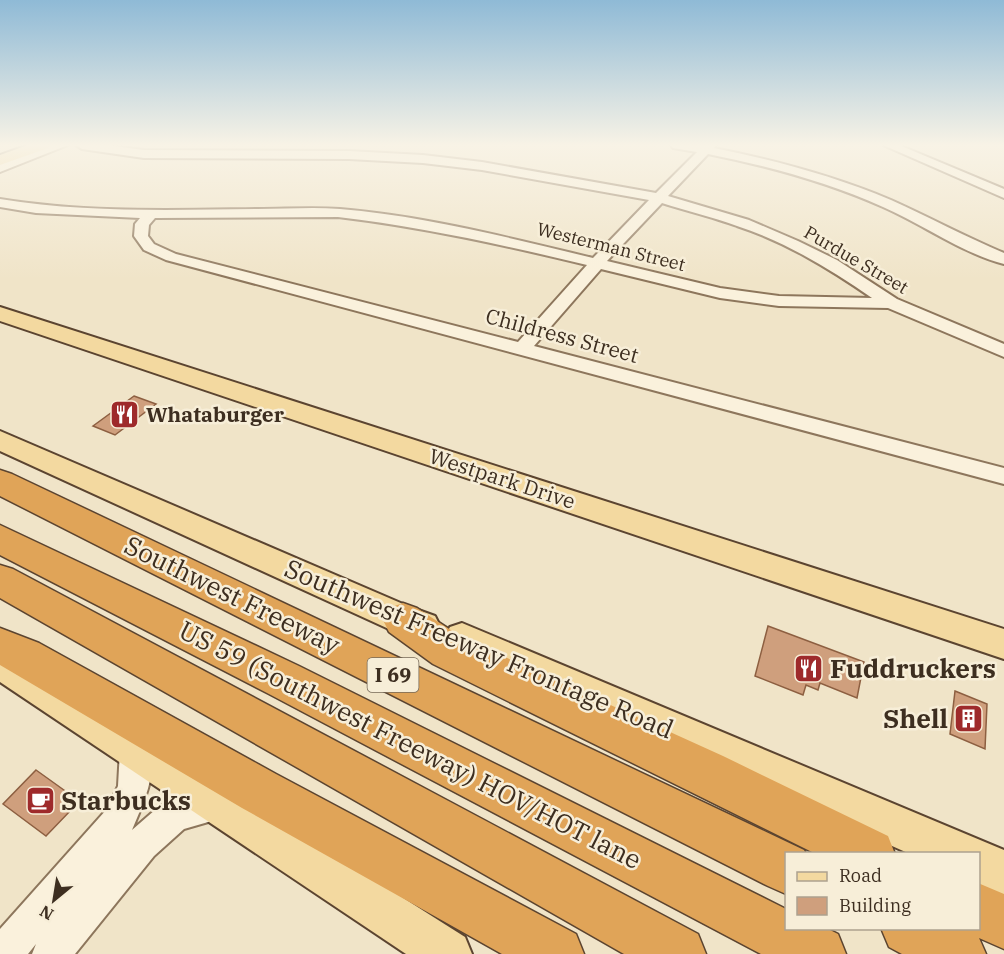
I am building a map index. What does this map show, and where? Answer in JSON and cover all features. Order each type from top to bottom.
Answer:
[{"type":"highway","name":"Southwest Freeway","points":[[0,482],[785,868]]},
{"type":"highway","points":[[0,525],[284,680]]},
{"type":"highway","name":"US 59 (Southwest Freeway) HOV/HOT lane","points":[[0,539],[284,680],[819,954]]},
{"type":"highway","points":[[0,579],[678,954]]},
{"type":"highway","points":[[403,620],[448,651],[706,773],[866,852]]},
{"type":"highway","points":[[0,646],[24,656],[259,791],[556,954]]},
{"type":"highway","points":[[980,910],[1004,922]]},
{"type":"highway","points":[[912,930],[958,954]]},
{"type":"main road","name":"Westpark Drive","points":[[0,314],[1004,644]]},
{"type":"main road","name":"Southwest Freeway Frontage Road","points":[[0,440],[403,620],[460,637],[956,852]]},
{"type":"main road","points":[[0,662],[448,954]]},
{"type":"main road","points":[[980,862],[1004,873]]},
{"type":"street","name":"Purdue Street","points":[[612,190],[659,198],[744,223],[831,263],[891,303],[1004,351]]},
{"type":"street","points":[[522,349],[598,262],[667,190]]},
{"type":"street","points":[[853,190],[1004,259]]},
{"type":"street","name":"Westerman Street","points":[[0,203],[71,212],[338,213],[399,220],[598,262],[695,288],[746,297],[779,301],[891,303]]},
{"type":"street","name":"Childress Street","points":[[151,214],[142,224],[141,236],[149,247],[162,254],[1004,476]]},
{"type":"street","points":[[3,954],[119,821],[134,787],[136,750]]},
{"type":"street","points":[[51,954],[142,844],[175,815],[218,804]]},
{"type":"building","name":"Whataburger","points":[[134,396],[156,404],[115,435],[93,426]]},
{"type":"building","name":"Fuddruckers","points":[[768,626],[864,662],[857,698],[820,683],[818,690],[806,685],[803,695],[755,676]]},
{"type":"building","name":"Shell","points":[[955,691],[987,704],[985,749],[950,734]]},
{"type":"building","name":"Starbucks","points":[[36,770],[75,798],[73,808],[46,836],[3,804]]},
{"type":"place","name":"Whataburger","points":[[125,415]]},
{"type":"place","name":"Fuddruckers","points":[[809,669]]},
{"type":"place","name":"Shell","points":[[969,719]]},
{"type":"place","name":"Starbucks","points":[[40,801]]}]
